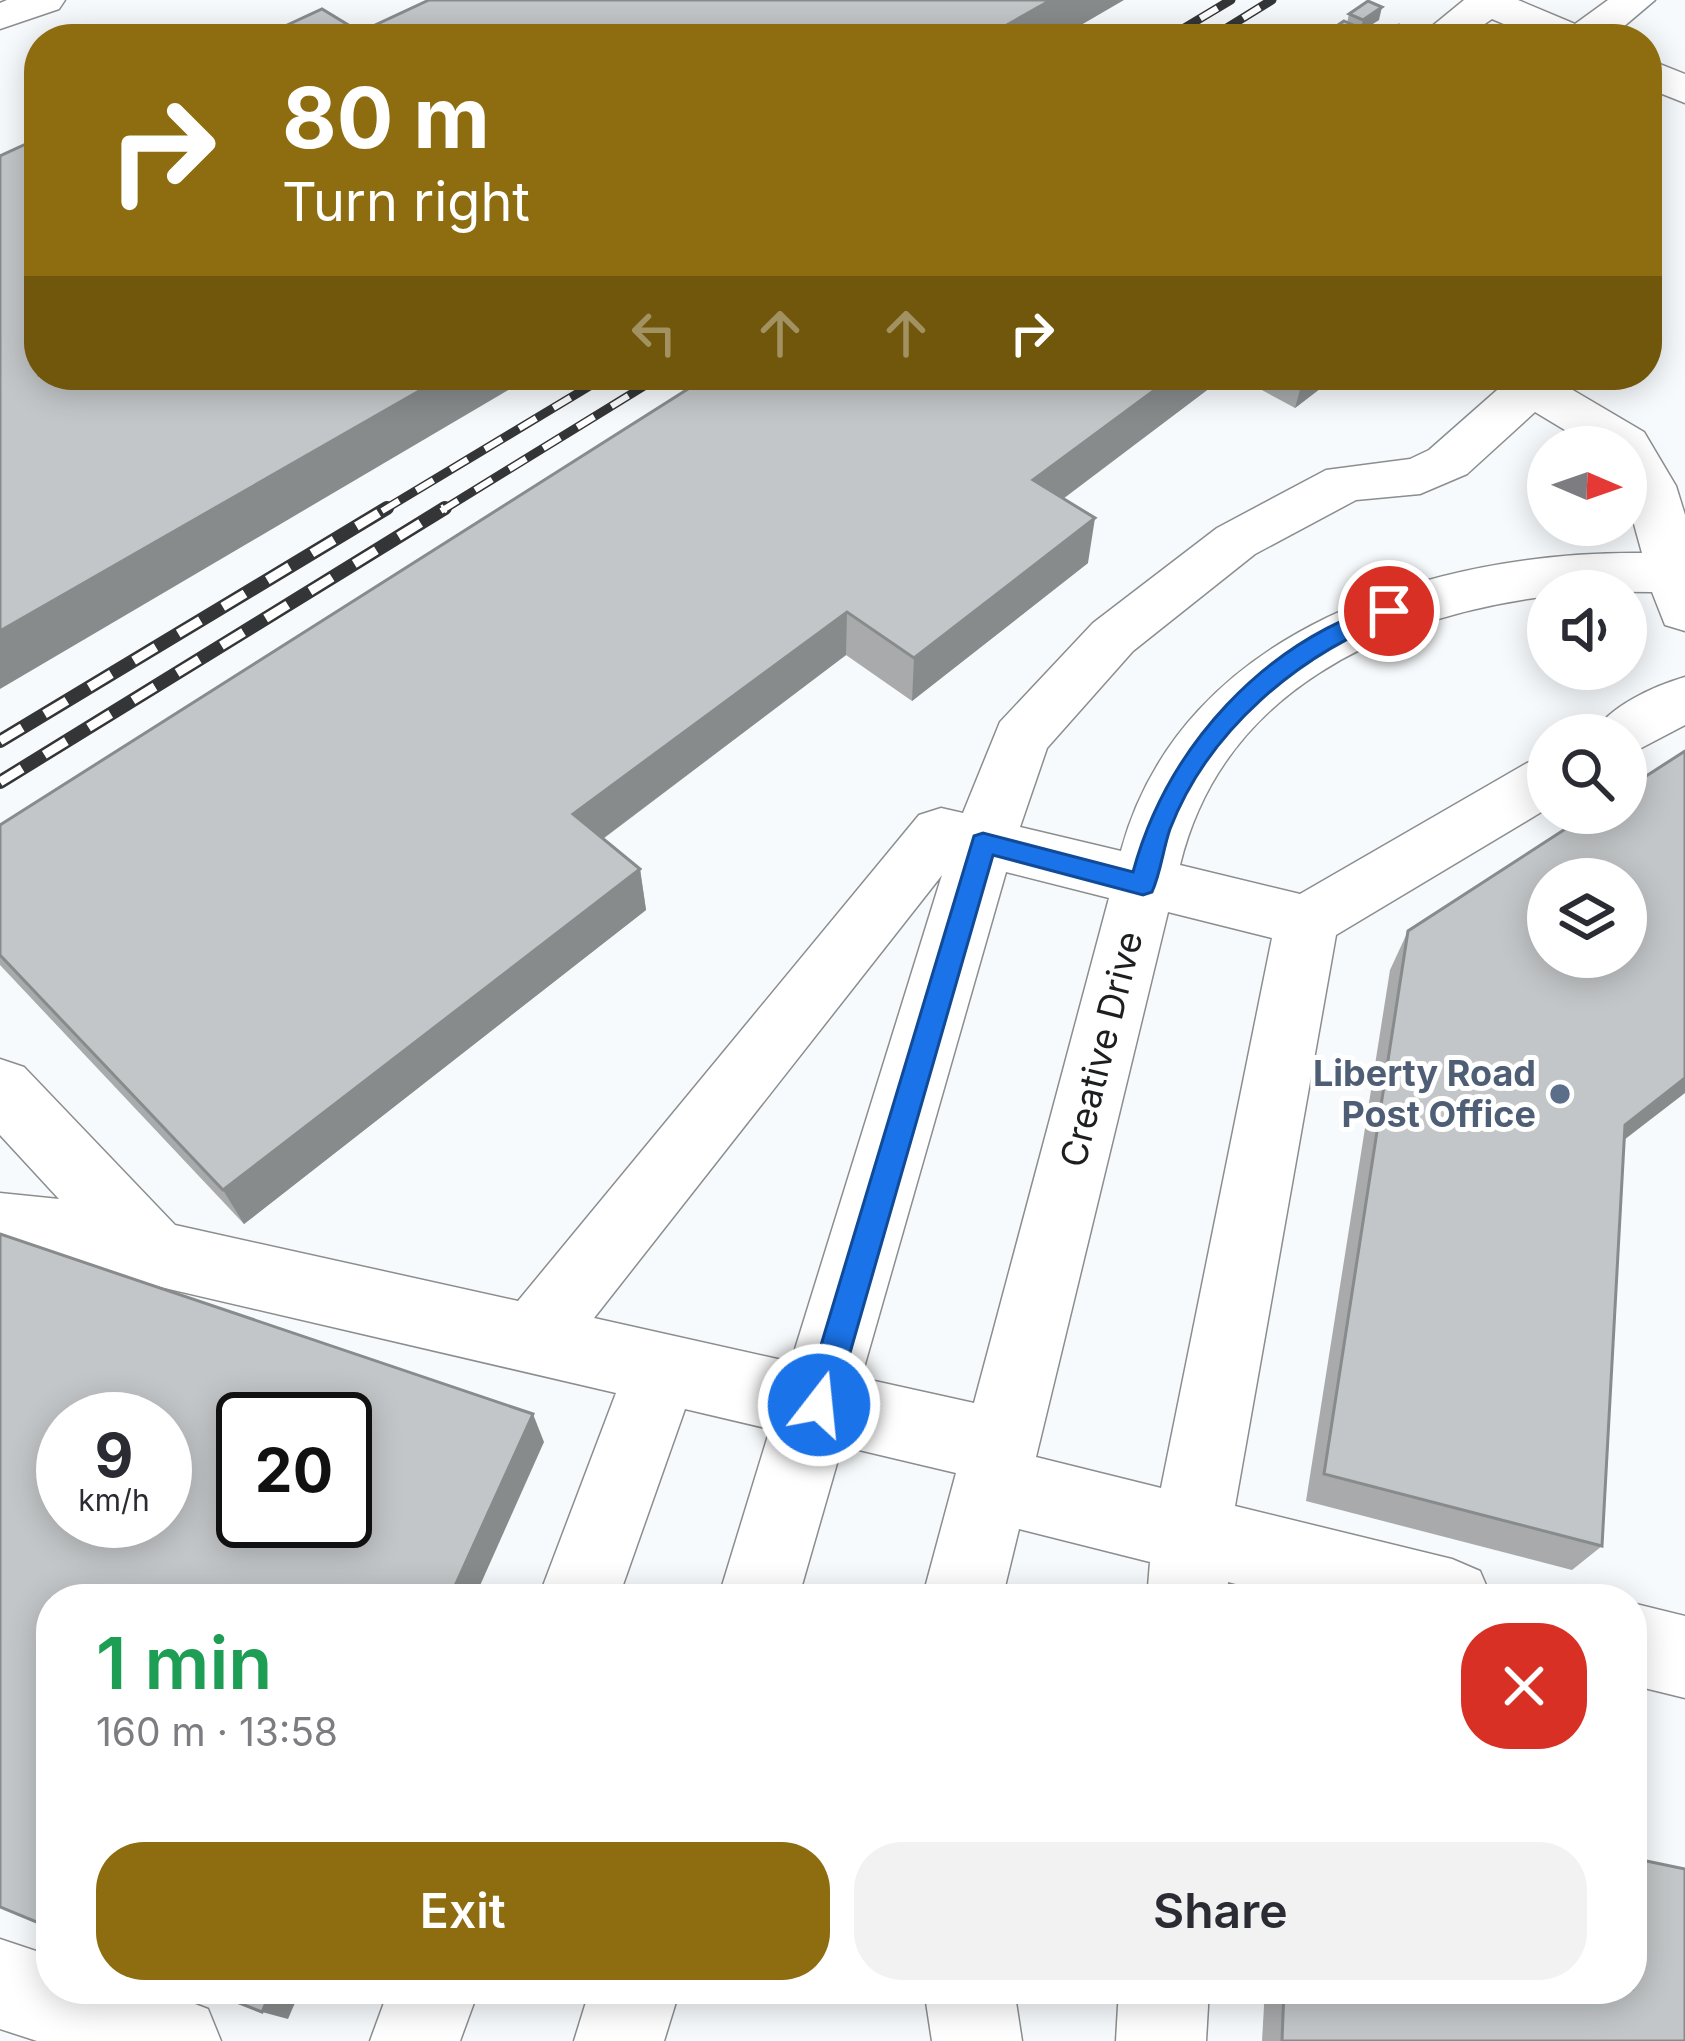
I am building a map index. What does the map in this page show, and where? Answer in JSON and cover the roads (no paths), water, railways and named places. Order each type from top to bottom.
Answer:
[{"type":"street","points":[[0,17],[44,0]]},
{"type":"street","points":[[1600,24],[1634,0]]},
{"type":"street","points":[[1457,24],[1488,2],[1542,24]]},
{"type":"street","points":[[763,1584],[983,843],[1021,738],[1113,637],[1237,542],[1345,483],[1420,476],[1448,462],[1529,390]]},
{"type":"street","points":[[1552,390],[1626,443],[1650,486],[1682,585]]},
{"type":"street","name":"Creative Drive","points":[[966,1584],[1158,829],[1202,750],[1236,708],[1280,671],[1354,624],[1481,583],[1552,572],[1682,585]]},
{"type":"street","points":[[1647,720],[1685,698]]},
{"type":"street","points":[[532,1339],[941,832],[1143,885],[1307,921],[1527,791]]},
{"type":"street","points":[[1189,1566],[1307,921]]},
{"type":"street","points":[[0,1088],[155,1253]]},
{"type":"street","points":[[0,1225],[53,1230],[819,1405],[996,1465],[1189,1566],[1332,1584]]},
{"type":"street","points":[[584,1584],[662,1370]]},
{"type":"street","points":[[1647,1648],[1685,1657]]},
{"type":"street","points":[[0,1984],[36,1996]]},
{"type":"street","points":[[62,2004],[176,2041]]},
{"type":"street","points":[[415,2041],[429,2004]]},
{"type":"street","points":[[619,2041],[630,2004]]},
{"type":"street","points":[[971,2004],[976,2041]]},
{"type":"street","points":[[1161,2041],[1163,2004]]},
{"type":"railway","points":[[1191,24],[1231,0]]},
{"type":"railway","points":[[1233,24],[1272,0]]},
{"type":"railway","points":[[382,511],[583,390]]},
{"type":"railway","points":[[441,511],[638,390]]},
{"type":"railway","points":[[0,741],[387,508]]},
{"type":"railway","points":[[0,782],[445,508]]},
{"type":"place","name":"Liberty Road Post Office","points":[[1560,1094]]}]
